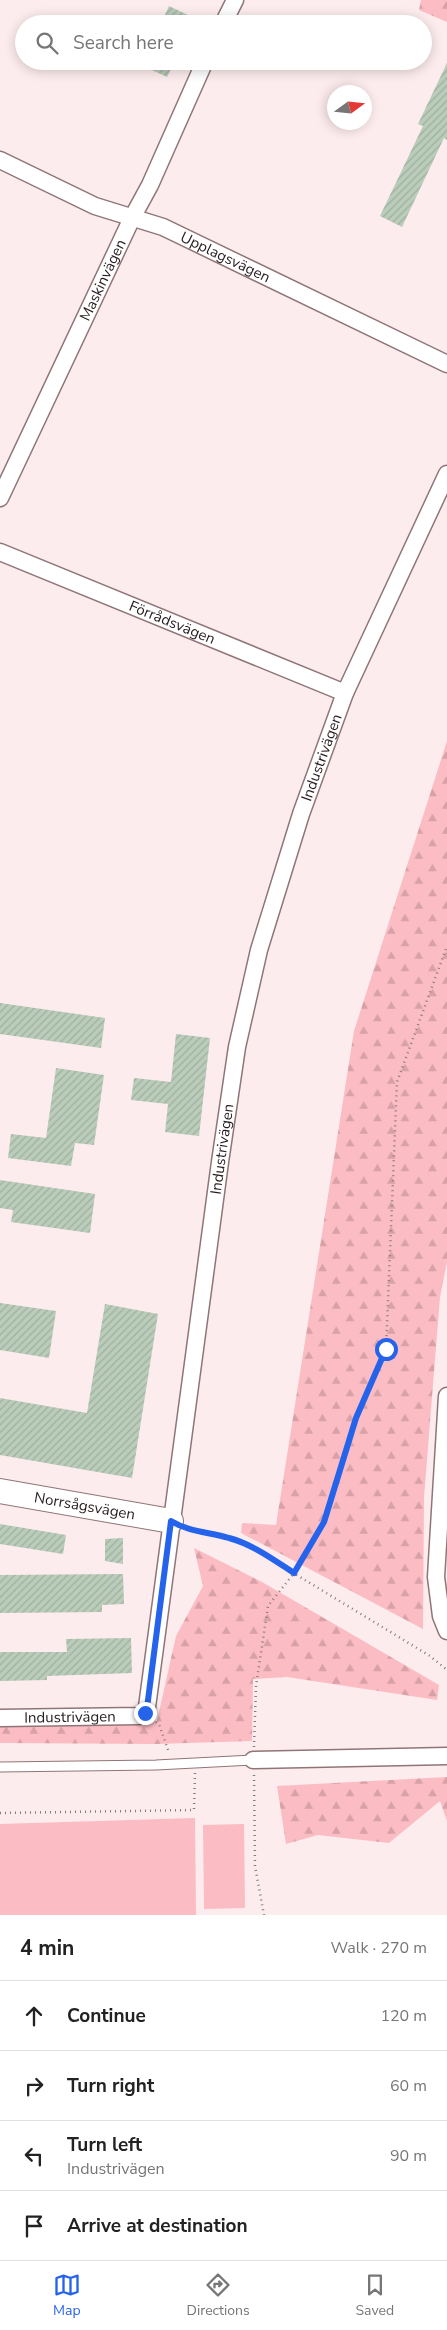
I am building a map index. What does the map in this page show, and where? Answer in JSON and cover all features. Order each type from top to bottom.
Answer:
[{"type":"street","points":[[227,15],[234,0]]},
{"type":"street","name":"Maskinvägen","points":[[0,498],[132,218],[150,185],[201,70]]},
{"type":"street","name":"Upplagsvägen","points":[[0,160],[95,206],[162,228],[447,364]]},
{"type":"street","name":"Industrivägen","points":[[0,1718],[139,1716],[145,1713],[147,1708],[237,1047],[259,950],[301,814],[345,693],[447,474]]},
{"type":"street","name":"Förrådsvägen","points":[[0,552],[345,693]]},
{"type":"street","points":[[447,1396],[436,1577],[441,1616],[447,1631]]},
{"type":"street","name":"Norrsågsvägen","points":[[0,1492],[171,1521]]},
{"type":"street","points":[[253,1760],[447,1756]]},
{"type":"lane","points":[[0,1767],[174,1764],[253,1760]]},
{"type":"path","points":[[264,1915],[255,1866],[253,1760],[256,1686],[268,1606],[294,1573],[324,1522],[356,1418],[386,1349],[397,1082],[447,946]]},
{"type":"path","points":[[171,1521],[183,1528],[230,1538],[254,1549],[430,1656],[447,1670]]},
{"type":"path","points":[[145,1713],[159,1724],[174,1764]]},
{"type":"path","points":[[0,1813],[194,1810],[196,1763]]},
{"type":"green space","points":[[421,0],[447,0],[447,22],[432,15],[419,10]]},
{"type":"green space","points":[[447,741],[447,1262],[440,1297],[424,1497],[423,1629],[241,1533],[242,1523],[276,1525],[354,1031]]},
{"type":"green space","points":[[194,1548],[262,1582],[439,1685],[437,1700],[287,1677],[253,1679],[252,1741],[156,1744],[0,1743],[0,1727],[157,1721],[176,1636],[203,1586]]},
{"type":"green space","points":[[447,1777],[447,1821],[440,1801],[389,1843],[318,1835],[286,1844],[277,1786]]},
{"type":"green space","points":[[195,1818],[196,1915],[0,1915],[0,1824]]},
{"type":"green space","points":[[244,1824],[245,1908],[204,1909],[203,1825]]},
{"type":"building","points":[[169,6],[188,15],[165,15]]},
{"type":"building","points":[[447,63],[447,140],[444,138],[402,227],[380,216],[423,126],[418,124]]},
{"type":"building","points":[[152,70],[170,70],[167,77]]},
{"type":"building","points":[[0,1003],[105,1018],[101,1048],[0,1034]]},
{"type":"building","points":[[176,1034],[210,1038],[199,1136],[165,1132],[168,1104],[131,1100],[134,1078],[171,1082]]},
{"type":"building","points":[[56,1068],[104,1075],[94,1145],[75,1143],[71,1166],[8,1158],[11,1134],[46,1138]]},
{"type":"building","points":[[0,1180],[95,1194],[90,1233],[11,1222],[13,1210],[0,1208]]},
{"type":"building","points":[[0,1303],[56,1311],[49,1358],[0,1350]]},
{"type":"building","points":[[105,1304],[158,1314],[132,1478],[0,1455],[0,1398],[87,1413]]},
{"type":"building","points":[[0,1524],[66,1535],[63,1554],[0,1544]]},
{"type":"building","points":[[123,1538],[123,1564],[105,1561],[105,1539]]},
{"type":"building","points":[[123,1574],[124,1604],[102,1605],[102,1612],[0,1613],[0,1575]]},
{"type":"building","points":[[131,1638],[132,1673],[47,1676],[47,1680],[0,1681],[0,1652],[67,1652],[66,1639]]},
{"type":"route","points":[[145,1713],[171,1521],[183,1528],[230,1538],[254,1549],[294,1573],[324,1522],[356,1418],[386,1349]]}]
